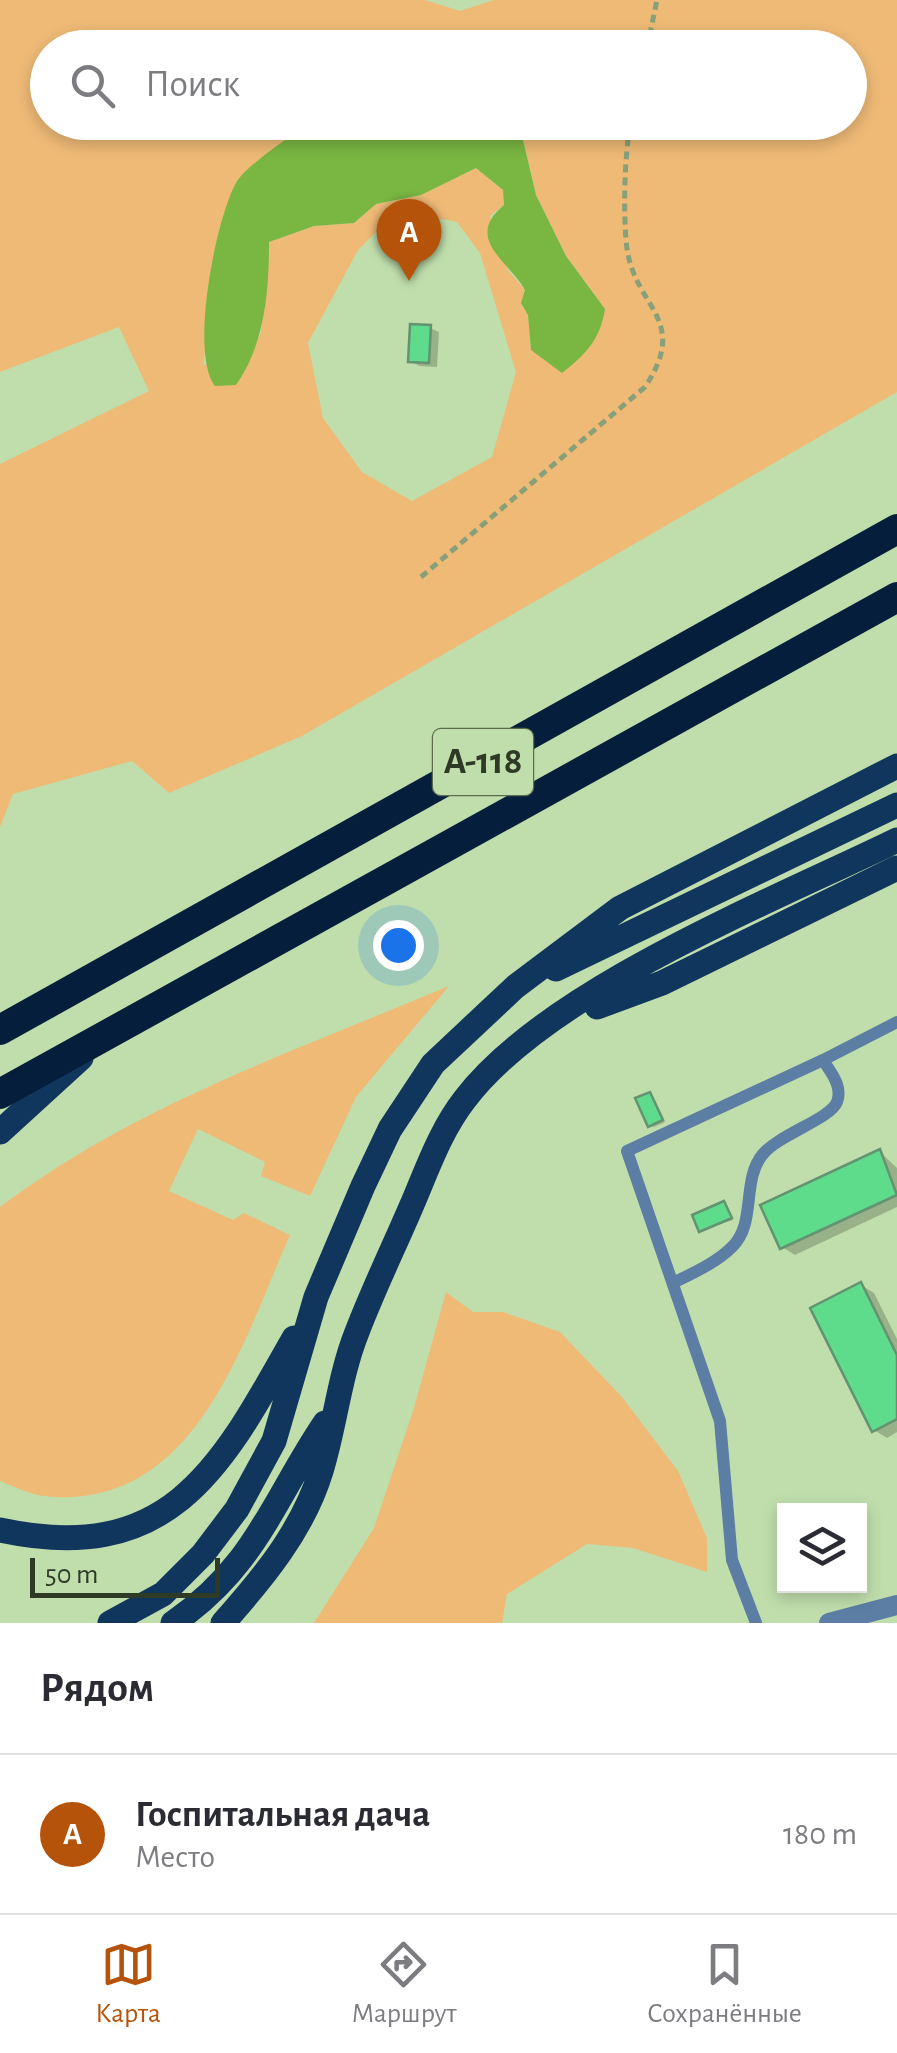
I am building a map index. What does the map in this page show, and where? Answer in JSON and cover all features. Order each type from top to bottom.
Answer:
[{"type":"highway","name":"А-118","points":[[0,1030],[897,529]]},
{"type":"highway","name":"А-118","points":[[0,1094],[897,597]]},
{"type":"main road","points":[[0,1530],[40,1539],[100,1535],[148,1524],[205,1479],[244,1426],[316,1297],[390,1130],[433,1064],[515,987],[620,908],[897,766]]},
{"type":"main road","points":[[515,987],[897,805]]},
{"type":"main road","points":[[224,1623],[262,1579],[301,1520],[321,1472],[355,1336],[436,1148],[464,1100],[498,1063],[541,1028],[649,962],[897,840]]},
{"type":"main road","points":[[541,1028],[662,983],[897,868]]},
{"type":"main road","points":[[0,1132],[100,1040]]},
{"type":"main road","points":[[110,1623],[163,1594],[203,1554],[237,1508],[274,1442],[316,1297]]},
{"type":"main road","points":[[173,1623],[236,1567],[279,1508],[301,1459],[336,1408]]},
{"type":"street","points":[[829,1623],[897,1604]]},
{"type":"lane","points":[[756,1623],[732,1560],[720,1421],[627,1150],[897,1022]]},
{"type":"lane","points":[[673,1283],[735,1245],[744,1226],[751,1172],[762,1156],[782,1135],[832,1110],[839,1097],[838,1084],[823,1060]]},
{"type":"path","points":[[651,30],[657,0]]},
{"type":"path","points":[[421,577],[645,386],[662,361],[663,330],[627,251],[630,140]]},
{"type":"shaded area","points":[[0,0],[425,0],[460,11],[494,0],[897,0],[897,392],[302,736],[169,793],[132,761],[13,794],[0,827],[0,464],[149,391],[119,327],[0,372]],"holes":[[[30,30],[867,30],[867,140],[523,140],[536,195],[566,256],[605,309],[531,350],[528,315],[521,303],[525,290],[508,270],[490,216],[504,205],[503,190],[476,168],[421,195],[376,204],[354,223],[314,226],[269,242],[261,332],[252,351],[204,365],[208,290],[237,181],[286,140],[30,140]],[[398,210],[457,222],[480,253],[516,372],[492,457],[412,501],[362,472],[323,418],[308,343],[358,250]]]},
{"type":"shaded area","points":[[285,140],[523,140],[536,195],[566,256],[605,309],[600,329],[591,346],[562,373],[531,350],[528,315],[521,303],[525,290],[488,239],[492,217],[504,205],[503,190],[476,168],[421,195],[376,204],[354,223],[314,226],[269,242],[266,298],[253,352],[236,385],[215,386],[204,345],[208,286],[228,201],[249,168]]},
{"type":"shaded area","points":[[449,986],[356,1097],[310,1196],[261,1176],[265,1162],[198,1129],[169,1191],[233,1220],[244,1213],[290,1235],[231,1370],[206,1412],[175,1449],[139,1478],[95,1494],[43,1496],[0,1481],[0,1207],[51,1171],[160,1110]]},
{"type":"shaded area","points":[[446,1292],[473,1312],[503,1312],[560,1332],[622,1397],[678,1471],[707,1538],[707,1572],[633,1548],[587,1544],[507,1594],[502,1623],[314,1623],[374,1528],[414,1408]]},
{"type":"building","points":[[410,324],[431,325],[429,363],[408,362]]},
{"type":"building","points":[[650,1092],[663,1120],[648,1127],[635,1098]]},
{"type":"building","points":[[880,1149],[897,1195],[780,1249],[760,1205]]},
{"type":"building","points":[[724,1201],[732,1218],[699,1232],[692,1215]]},
{"type":"building","points":[[861,1282],[897,1355],[897,1419],[872,1432],[810,1308]]},
{"type":"place","name":"Госпитальная дача","points":[[409,281]]}]
